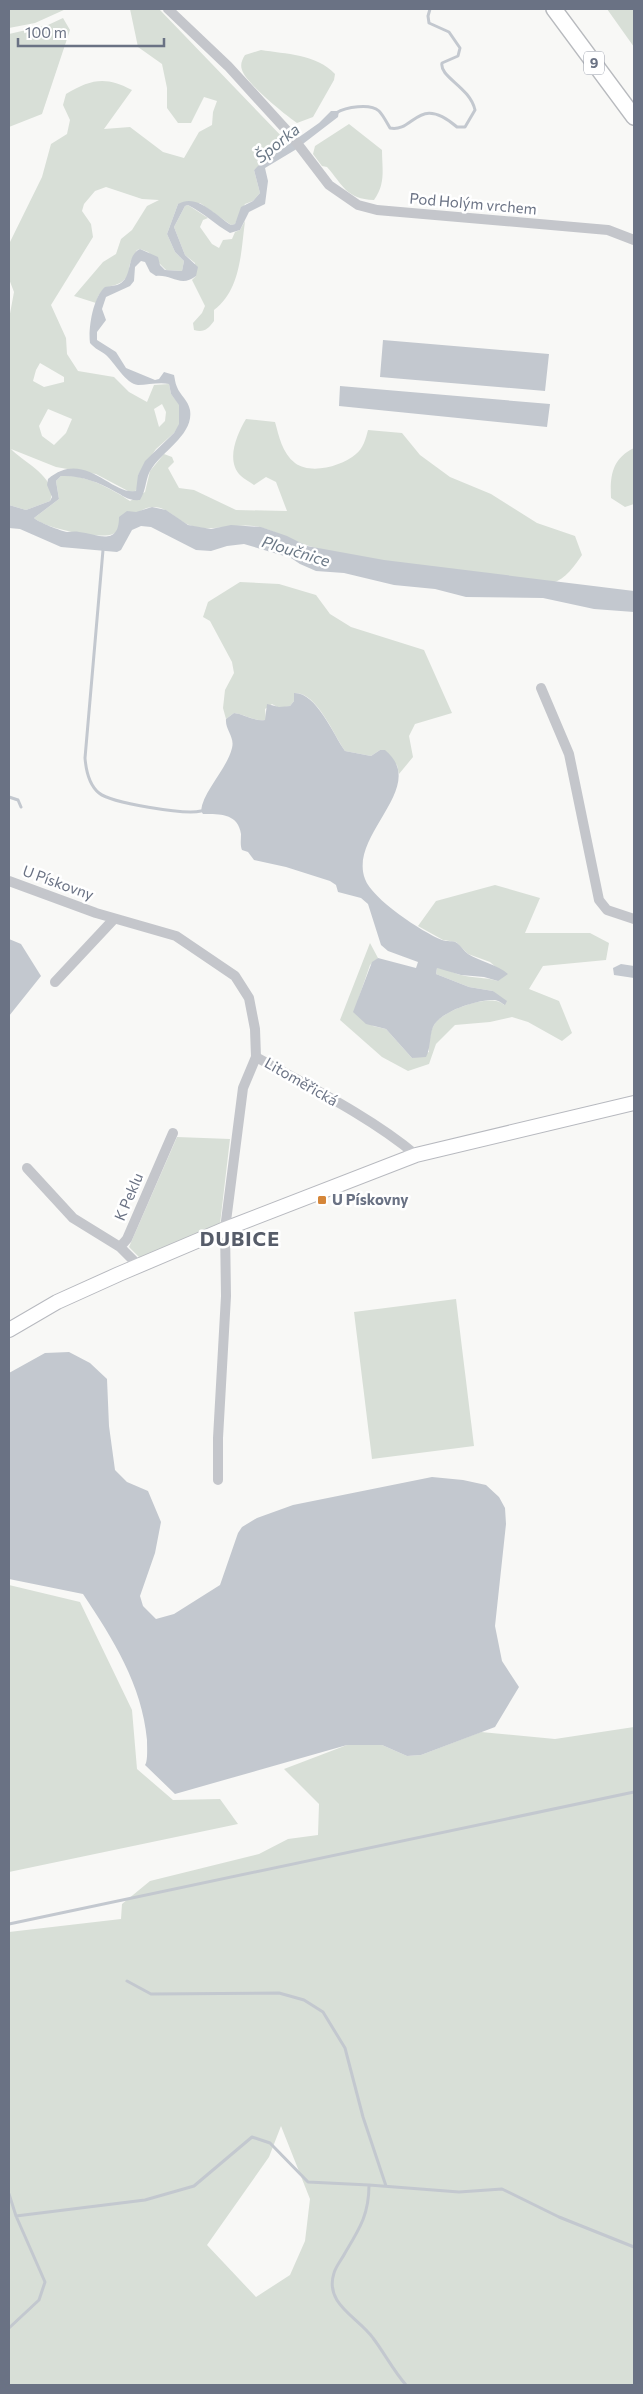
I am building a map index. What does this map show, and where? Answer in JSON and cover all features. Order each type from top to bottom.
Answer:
[{"type":"main road","name":"9","points":[[554,9],[634,117]]},
{"type":"street","name":"Pod Holým vrchem","points":[[168,9],[228,66],[339,193],[358,205],[377,210],[608,230],[634,240]]},
{"type":"street","points":[[541,688],[569,754],[599,900],[607,910],[634,919]]},
{"type":"street","name":"U Pískovny","points":[[9,881],[114,919],[128,921],[176,936],[235,976],[248,998],[255,1029],[256,1057]]},
{"type":"street","points":[[55,982],[114,919]]},
{"type":"street","name":"Litoměřická","points":[[218,1480],[218,1438],[226,1296],[225,1229],[243,1088],[256,1057],[320,1092],[403,1144],[416,1155]]},
{"type":"street","points":[[9,1330],[57,1302],[225,1229],[416,1155],[634,1103]]},
{"type":"street","name":"K Peklu","points":[[120,1247],[127,1239],[172,1133]]},
{"type":"street","points":[[27,1168],[73,1218],[120,1247],[139,1266]]},
{"type":"shaded area","points":[[9,9],[66,9],[35,23],[9,28]]},
{"type":"shaded area","points":[[130,9],[159,9],[288,143],[254,170],[260,193],[253,201],[245,204],[235,224],[231,225],[200,203],[178,204],[167,234],[175,252],[184,261],[182,271],[166,270],[148,252],[140,249],[137,250],[129,266],[127,276],[119,284],[102,291],[96,303],[74,296],[103,262],[116,254],[121,239],[132,230],[147,206],[159,200],[142,199],[106,187],[95,191],[84,204],[82,211],[91,224],[93,237],[51,305],[66,338],[67,354],[78,371],[114,377],[129,392],[147,402],[154,385],[169,384],[171,394],[179,404],[180,424],[174,433],[156,449],[138,475],[139,485],[135,492],[128,491],[96,474],[56,467],[11,449],[45,478],[51,493],[50,501],[26,510],[9,505],[9,319],[14,292],[9,279],[9,244],[42,177],[51,144],[67,134],[70,120],[63,105],[66,94],[83,85],[99,81],[114,83],[132,90],[104,129],[130,127],[163,152],[184,158],[199,132],[212,125],[213,112],[217,101],[204,97],[191,123],[178,123],[167,108],[167,88],[162,64],[138,47]],"holes":[[[40,363],[64,377],[64,382],[44,387],[33,381]],[[162,404],[166,412],[165,421],[159,427],[154,409]],[[48,409],[72,419],[66,433],[54,445],[42,436],[39,426]]]},
{"type":"shaded area","points":[[607,9],[634,9],[634,47]]},
{"type":"shaded area","points":[[63,18],[70,30],[42,114],[9,127],[9,34],[48,25]]},
{"type":"shaded area","points":[[261,50],[310,59],[328,67],[335,74],[334,80],[313,117],[297,123],[266,98],[245,76],[241,66],[245,55]]},
{"type":"shaded area","points":[[349,124],[382,150],[382,182],[374,200],[351,194],[327,167],[322,166],[313,154],[315,146]]},
{"type":"shaded area","points":[[188,205],[208,218],[203,220],[200,227],[212,244],[219,248],[223,240],[232,239],[235,232],[240,230],[245,221],[241,257],[235,281],[223,302],[214,310],[214,321],[203,331],[194,330],[193,323],[202,313],[205,306],[192,280],[196,276],[195,263],[185,255],[174,227],[185,206]]},
{"type":"shaded area","points":[[246,419],[275,422],[282,444],[291,459],[302,467],[318,469],[343,462],[356,454],[361,449],[368,430],[402,433],[420,455],[450,477],[491,494],[537,523],[575,536],[582,555],[561,579],[552,583],[540,583],[355,557],[303,544],[254,526],[198,527],[184,523],[167,511],[157,507],[145,508],[135,515],[123,528],[113,534],[106,535],[72,532],[49,526],[34,518],[59,499],[56,481],[61,476],[79,477],[88,480],[114,491],[130,501],[145,492],[150,471],[164,454],[172,457],[174,462],[168,468],[179,488],[194,490],[236,510],[287,511],[276,482],[266,477],[254,485],[242,477],[236,470],[233,455],[234,448]]},
{"type":"shaded area","points":[[634,448],[634,504],[625,507],[611,498],[612,475],[621,457]]},
{"type":"shaded area","points":[[240,582],[279,584],[316,595],[330,614],[351,627],[424,650],[452,713],[415,724],[409,736],[413,757],[399,774],[397,765],[380,750],[371,756],[345,751],[324,715],[310,699],[302,694],[294,693],[294,701],[290,706],[279,708],[272,704],[265,709],[266,720],[258,720],[234,713],[226,719],[223,708],[225,690],[234,673],[232,662],[210,621],[203,617],[208,602]]},
{"type":"shaded area","points":[[495,885],[540,898],[525,933],[590,933],[609,943],[606,960],[543,966],[529,989],[559,1001],[572,1033],[562,1041],[528,1022],[512,1017],[490,1022],[455,1025],[436,1044],[429,1064],[408,1071],[382,1057],[340,1020],[370,943],[378,958],[370,965],[358,1000],[373,1026],[386,1029],[412,1058],[429,1052],[432,1028],[441,1017],[449,1012],[469,1004],[490,1000],[504,1005],[493,991],[469,987],[436,974],[437,968],[440,968],[461,975],[498,981],[498,969],[490,962],[468,954],[456,942],[443,940],[418,926],[436,901]]},
{"type":"shaded area","points":[[177,1137],[230,1139],[220,1224],[140,1258],[129,1247]]},
{"type":"shaded area","points":[[456,1299],[474,1446],[372,1459],[354,1312]]},
{"type":"shaded area","points":[[9,1585],[80,1602],[132,1710],[137,1769],[173,1800],[220,1799],[238,1824],[9,1872]]},
{"type":"shaded area","points":[[634,1727],[634,2385],[9,2385],[9,1932],[121,1919],[122,1904],[150,1881],[259,1854],[288,1839],[318,1835],[319,1804],[284,1769],[347,1745],[382,1745],[407,1756],[421,1755],[481,1732],[555,1739]],"holes":[[[281,2126],[310,2199],[305,2241],[290,2275],[256,2297],[207,2245],[269,2157]]]},
{"type":"water","name":"Ploučnice","points":[[331,111],[339,111],[338,117],[295,150],[265,168],[268,181],[265,204],[249,212],[240,230],[230,233],[194,208],[188,205],[185,206],[174,227],[185,255],[198,267],[196,276],[186,281],[181,281],[156,276],[150,272],[145,262],[141,261],[135,267],[134,281],[130,286],[106,297],[102,309],[106,320],[97,332],[97,340],[116,352],[126,368],[155,380],[159,379],[164,372],[174,375],[177,387],[188,403],[190,410],[190,419],[187,427],[177,442],[152,468],[140,500],[129,499],[89,480],[61,476],[56,481],[59,499],[34,518],[67,532],[106,536],[115,532],[119,517],[127,511],[136,512],[152,507],[166,510],[188,525],[211,529],[231,525],[261,527],[287,536],[307,546],[384,560],[634,591],[634,612],[594,609],[543,598],[466,597],[435,589],[394,585],[344,573],[316,571],[291,558],[244,544],[227,546],[211,551],[196,550],[151,527],[141,526],[132,530],[121,550],[117,552],[61,547],[20,529],[9,528],[9,505],[26,510],[50,501],[52,497],[47,485],[48,479],[61,471],[74,468],[85,470],[117,487],[127,491],[136,491],[138,475],[145,461],[174,433],[179,424],[179,405],[171,394],[169,384],[134,384],[125,377],[106,355],[90,343],[91,322],[97,298],[105,287],[117,285],[126,278],[132,257],[140,249],[158,257],[160,265],[165,270],[182,271],[184,261],[175,252],[167,234],[178,204],[185,201],[199,203],[231,225],[235,224],[241,207],[253,201],[260,193],[254,170],[319,123]]},
{"type":"water","points":[[383,340],[549,354],[545,391],[380,377]]},
{"type":"water","points":[[340,386],[550,404],[547,427],[339,406]]},
{"type":"water","points":[[294,693],[310,699],[317,706],[345,751],[371,756],[380,750],[385,750],[396,764],[398,779],[394,795],[367,845],[363,862],[365,879],[369,887],[387,905],[423,930],[442,940],[455,942],[468,954],[508,974],[498,981],[484,977],[461,975],[437,968],[436,974],[469,987],[493,991],[507,1001],[505,1005],[495,1000],[470,1004],[443,1016],[433,1027],[426,1057],[412,1058],[386,1029],[366,1024],[353,1012],[372,962],[378,958],[416,968],[418,962],[388,951],[381,945],[368,904],[361,898],[338,892],[336,885],[330,881],[286,867],[254,860],[248,852],[242,850],[239,827],[232,818],[215,814],[203,814],[201,811],[206,796],[232,748],[233,744],[226,719],[234,713],[257,720],[265,720],[267,704],[279,707],[290,706],[294,701]]},
{"type":"water","points":[[9,939],[21,944],[41,976],[9,1016]]},
{"type":"water","points":[[621,964],[634,966],[634,978],[614,975],[613,968]]},
{"type":"water","points":[[69,1352],[90,1363],[107,1379],[109,1426],[115,1470],[127,1482],[148,1491],[161,1522],[155,1553],[140,1596],[143,1606],[156,1619],[174,1614],[220,1585],[238,1533],[242,1527],[257,1518],[293,1505],[432,1477],[463,1480],[486,1485],[499,1497],[505,1508],[506,1524],[495,1626],[502,1661],[519,1687],[495,1727],[421,1755],[407,1756],[382,1745],[347,1745],[175,1794],[145,1765],[147,1740],[139,1700],[115,1645],[83,1594],[9,1579],[9,1373],[45,1353]]},
{"type":"waterway","name":"Šporka","points":[[336,113],[346,109],[370,107],[379,111],[390,128],[398,128],[425,114],[444,117],[457,127],[465,127],[475,110],[472,102],[442,68],[442,63],[458,56],[460,48],[449,32],[429,23],[430,9]]},
{"type":"waterway","points":[[103,550],[85,758],[89,777],[99,793],[118,801],[165,810],[201,811]]},
{"type":"waterway","points":[[9,797],[18,800],[21,807]]},
{"type":"waterway","points":[[9,1924],[634,1792]]},
{"type":"waterway","points":[[127,1981],[151,1994],[279,1993],[304,2000],[323,2012],[345,2048],[363,2117],[386,2186]]},
{"type":"waterway","points":[[16,2216],[145,2200],[194,2186],[252,2137],[270,2143],[308,2182],[369,2185],[369,2195],[363,2220],[334,2273],[332,2284],[338,2302],[367,2330],[406,2385]]},
{"type":"waterway","points":[[369,2185],[459,2192],[502,2189],[559,2217],[634,2247]]},
{"type":"waterway","points":[[9,2194],[16,2216],[45,2282],[39,2300],[9,2328]]},
{"type":"place","name":"U Pískovny","points":[[322,1200]]},
{"type":"district","name":"DUBICE","points":[[240,1239]]}]
